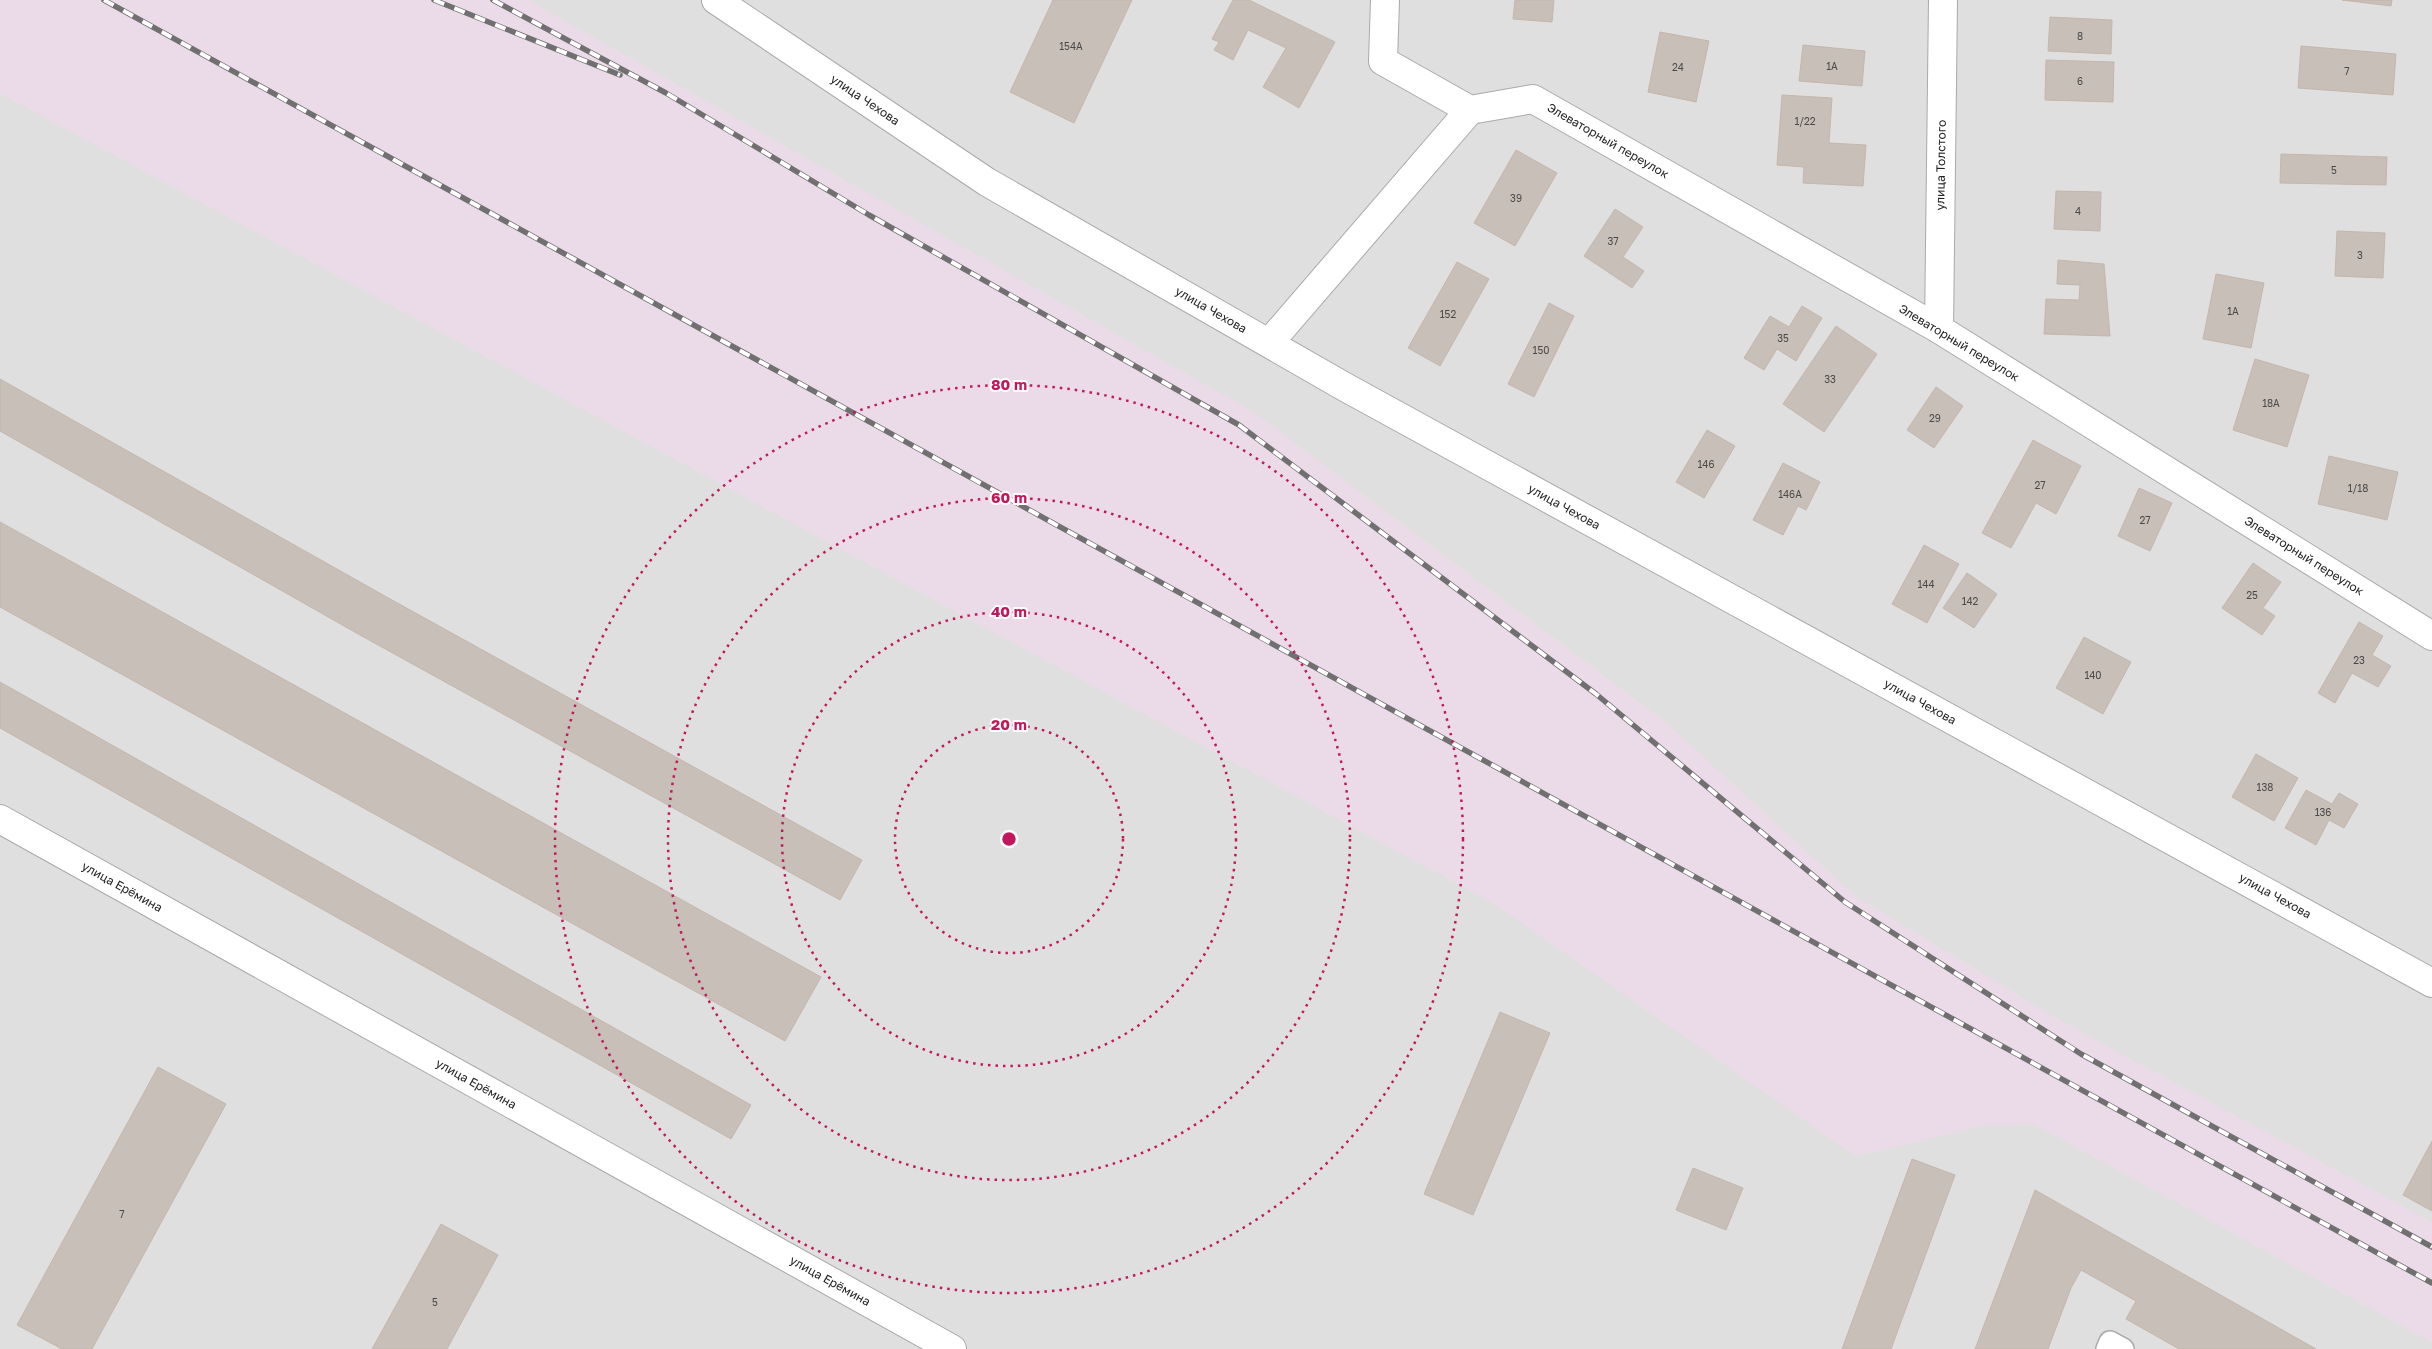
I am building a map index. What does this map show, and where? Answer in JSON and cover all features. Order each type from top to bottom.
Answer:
[{"type":"street","name":"улица Чехова","points":[[716,0],[987,182],[1269,343],[2432,983]]},
{"type":"street","points":[[1269,343],[1470,110],[1383,61],[1385,0]]},
{"type":"street","name":"улица Толстого","points":[[1938,329],[1943,0]]},
{"type":"street","name":"Элеваторный переулок","points":[[1470,110],[1533,98],[1938,329],[2432,636]]},
{"type":"street","name":"улица Ерёмина","points":[[0,819],[952,1349]]},
{"type":"lane","points":[[2107,1349],[2110,1342],[2123,1349]]},
{"type":"shaded area","points":[[0,0],[528,0],[1255,413],[1664,721],[1855,896],[2064,1023],[2432,1222],[2432,1342],[2034,1124],[1987,1125],[1856,1156],[1493,903],[0,93]]},
{"type":"shaded area","points":[[361,0],[2432,0],[2432,1349],[0,1349],[0,90]]},
{"type":"building","points":[[1053,0],[1132,0],[1074,123],[1010,92]]},
{"type":"building","points":[[1233,0],[1249,0],[1335,42],[1299,108],[1263,87],[1286,48],[1248,30],[1233,60],[1214,50],[1219,42],[1212,39]]},
{"type":"building","points":[[1515,0],[1554,0],[1552,22],[1513,19]]},
{"type":"building","points":[[2342,0],[2392,0],[2391,6]]},
{"type":"building","points":[[2050,17],[2112,20],[2111,54],[2048,51]]},
{"type":"building","points":[[1660,32],[1709,41],[1696,102],[1648,92]]},
{"type":"building","points":[[1803,45],[1865,51],[1862,86],[1799,81]]},
{"type":"building","points":[[2301,46],[2396,54],[2393,95],[2298,88]]},
{"type":"building","points":[[2046,60],[2114,62],[2113,102],[2045,100]]},
{"type":"building","points":[[1782,95],[1832,98],[1829,143],[1866,145],[1863,186],[1803,183],[1804,167],[1777,165]]},
{"type":"building","points":[[1516,150],[1557,173],[1515,246],[1474,223]]},
{"type":"building","points":[[2281,154],[2387,157],[2386,185],[2280,183]]},
{"type":"building","points":[[2056,191],[2101,192],[2100,231],[2054,229]]},
{"type":"building","points":[[1615,209],[1643,227],[1623,257],[1644,271],[1632,288],[1584,256]]},
{"type":"building","points":[[2337,231],[2385,233],[2383,278],[2335,276]]},
{"type":"building","points":[[2058,260],[2104,264],[2110,336],[2044,334],[2046,299],[2079,300],[2080,285],[2057,284]]},
{"type":"building","points":[[1457,262],[1489,279],[1440,366],[1408,348]]},
{"type":"building","points":[[2216,274],[2264,283],[2251,348],[2203,339]]},
{"type":"building","points":[[1549,303],[1574,316],[1534,397],[1508,384]]},
{"type":"building","points":[[1802,306],[1822,318],[1796,361],[1777,349],[1764,370],[1744,358],[1770,316],[1789,327]]},
{"type":"building","points":[[1836,326],[1877,354],[1824,432],[1783,404]]},
{"type":"building","points":[[2255,359],[2309,375],[2287,447],[2233,430]]},
{"type":"building","points":[[0,379],[383,595],[862,860],[840,900],[360,635],[0,431]]},
{"type":"building","points":[[1936,387],[1963,406],[1934,448],[1907,430]]},
{"type":"building","points":[[1707,430],[1735,446],[1704,498],[1676,482]]},
{"type":"building","points":[[2033,440],[2081,466],[2056,514],[2036,503],[2011,548],[1982,533]]},
{"type":"building","points":[[2329,456],[2398,472],[2387,520],[2318,504]]},
{"type":"building","points":[[1783,463],[1820,482],[1806,510],[1798,506],[1783,535],[1753,520]]},
{"type":"building","points":[[2139,488],[2172,503],[2150,551],[2118,536]]},
{"type":"building","points":[[0,522],[821,977],[785,1041],[0,607]]},
{"type":"building","points":[[1924,545],[1959,564],[1927,623],[1892,604]]},
{"type":"building","points":[[2253,563],[2281,582],[2263,608],[2275,616],[2262,635],[2222,608]]},
{"type":"building","points":[[1967,573],[1997,594],[1974,628],[1943,608]]},
{"type":"building","points":[[2359,622],[2383,636],[2372,655],[2391,666],[2378,687],[2352,673],[2335,703],[2318,693]]},
{"type":"building","points":[[2084,637],[2131,662],[2103,714],[2056,688]]},
{"type":"building","points":[[0,682],[751,1105],[731,1139],[0,728]]},
{"type":"building","points":[[2256,754],[2298,778],[2274,821],[2232,797]]},
{"type":"building","points":[[2306,790],[2332,804],[2339,793],[2358,804],[2344,828],[2329,820],[2316,845],[2285,828]]},
{"type":"building","points":[[1500,1012],[1550,1033],[1473,1215],[1424,1194]]},
{"type":"building","points":[[158,1067],[226,1104],[92,1349],[62,1349],[17,1325]]},
{"type":"building","points":[[2432,1141],[2432,1211],[2403,1195]]},
{"type":"building","points":[[1912,1159],[1955,1175],[1891,1349],[1842,1349]]},
{"type":"building","points":[[1693,1168],[1743,1188],[1726,1230],[1676,1210]]},
{"type":"building","points":[[2035,1190],[2316,1349],[2179,1349],[2126,1319],[2136,1301],[2081,1270],[2071,1288],[2048,1349],[1975,1349]]},
{"type":"building","points":[[441,1224],[498,1255],[447,1349],[372,1349]]},
{"type":"railway","points":[[104,0],[2432,1283]]},
{"type":"railway","points":[[434,0],[620,75]]},
{"type":"railway","points":[[493,0],[666,93],[869,215],[1239,425],[1596,694],[1845,902],[2081,1054],[2432,1247]]}]
